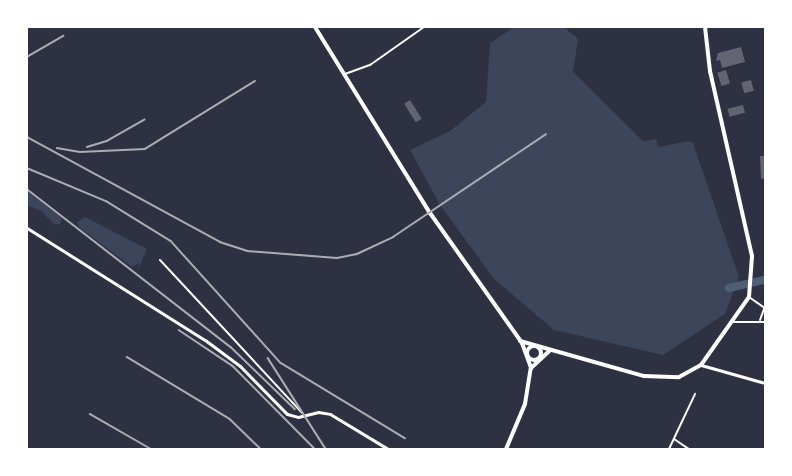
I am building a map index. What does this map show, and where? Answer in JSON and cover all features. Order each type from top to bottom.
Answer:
[{"type":"main road","points":[[315,27],[430,213],[520,341],[531,369]]},
{"type":"main road","points":[[520,341],[644,376],[679,377],[701,365],[749,297],[754,276],[705,27]]},
{"type":"main road","points":[[526,355],[528,348],[536,346]]},
{"type":"main road","points":[[536,346],[541,353],[539,359]]},
{"type":"main road","points":[[506,449],[525,404],[531,369],[550,351]]},
{"type":"main road","points":[[526,355],[531,360],[539,359]]},
{"type":"street","points":[[343,75],[370,65],[424,27]]},
{"type":"street","points":[[27,228],[213,346],[245,371],[287,414],[298,417],[326,413],[388,449]]},
{"type":"street","points":[[160,260],[302,413]]},
{"type":"street","points":[[749,297],[765,308],[760,320]]},
{"type":"street","points":[[731,322],[760,320],[765,322]]},
{"type":"street","points":[[701,365],[765,383]]},
{"type":"street","points":[[669,449],[695,394]]},
{"type":"street","points":[[674,439],[689,449]]},
{"type":"shaded area","points":[[514,27],[564,27],[578,39],[573,72],[643,141],[656,139],[658,147],[689,141],[693,143],[739,277],[725,314],[663,355],[554,330],[494,279],[440,205],[410,150],[450,131],[486,102],[490,43]]},
{"type":"shaded area","points":[[27,191],[62,218],[60,224],[55,225],[41,211],[27,205]]},
{"type":"shaded area","points":[[85,217],[147,249],[138,270],[139,263],[132,267],[80,228],[77,222]]},
{"type":"building","points":[[741,47],[745,62],[722,68],[720,60],[716,61],[718,53]]},
{"type":"building","points":[[726,70],[730,83],[721,86],[717,73]]},
{"type":"building","points":[[751,80],[754,91],[744,93],[741,83]]},
{"type":"building","points":[[410,100],[422,119],[416,122],[404,104]]},
{"type":"building","points":[[743,105],[745,113],[729,117],[727,109]]},
{"type":"building","points":[[760,156],[765,156],[765,178],[761,179]]},
{"type":"waterway","points":[[729,288],[765,280]]},
{"type":"railway","points":[[27,57],[63,36]]},
{"type":"railway","points":[[57,148],[80,152],[145,149],[255,81]]},
{"type":"railway","points":[[87,147],[107,141],[144,120]]},
{"type":"railway","points":[[27,137],[220,242],[247,251],[337,258],[357,254],[393,237],[546,134]]},
{"type":"railway","points":[[27,168],[106,201],[171,241],[281,363],[405,438]]},
{"type":"railway","points":[[27,189],[231,347],[295,409]]},
{"type":"railway","points":[[179,330],[233,366],[315,449]]},
{"type":"railway","points":[[127,357],[230,419],[261,449]]},
{"type":"railway","points":[[268,358],[326,449]]},
{"type":"railway","points":[[90,414],[151,449]]}]
